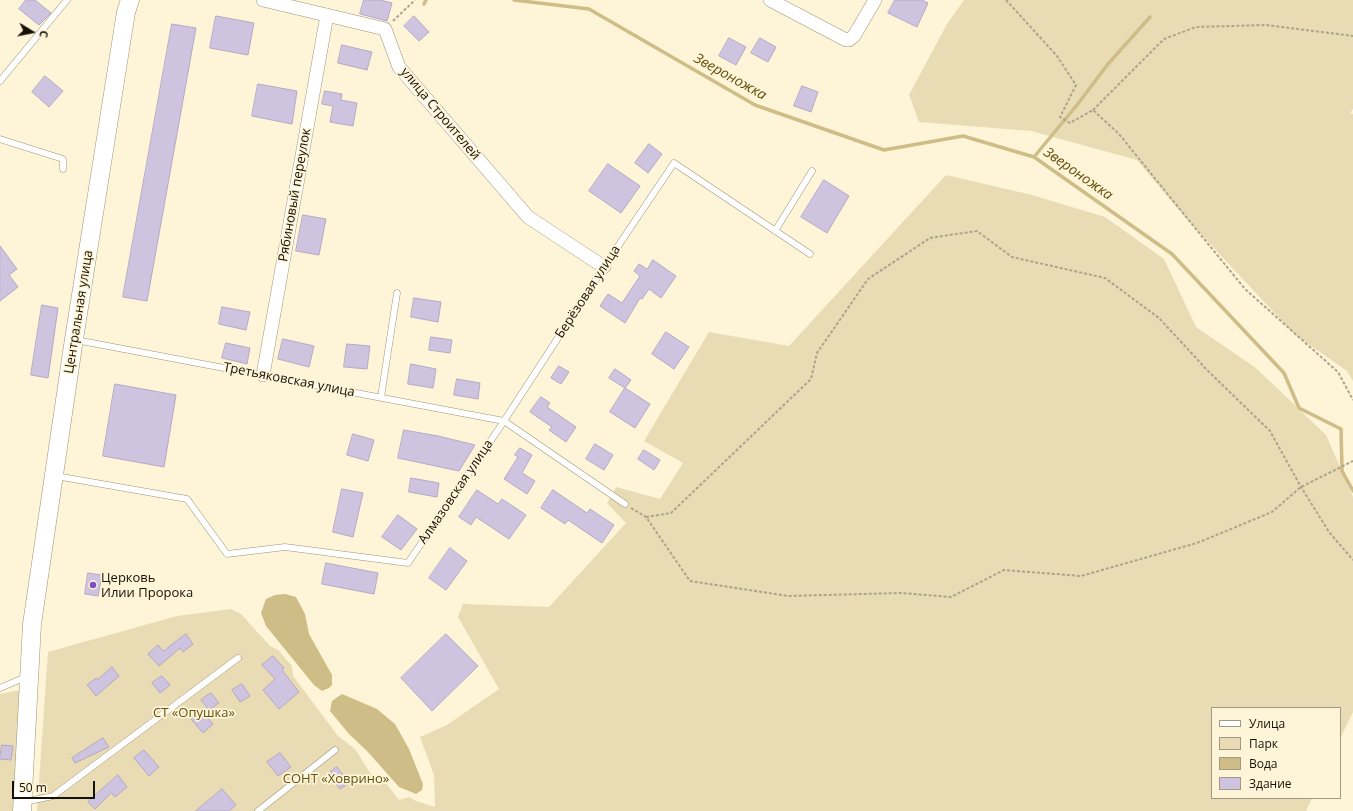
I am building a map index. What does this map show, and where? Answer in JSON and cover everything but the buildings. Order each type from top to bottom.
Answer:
[{"type":"street","name":"Центральная улица","points":[[22,807],[32,624],[74,339],[125,20],[130,0]]},
{"type":"street","points":[[263,0],[385,29]]},
{"type":"street","points":[[770,0],[846,40],[849,40],[854,36],[875,0]]},
{"type":"street","name":"Рябиновый переулок","points":[[263,375],[327,15]]},
{"type":"street","name":"улица Строителей","points":[[385,29],[399,67],[528,217],[604,267]]},
{"type":"lane","points":[[0,80],[67,0]]},
{"type":"lane","points":[[0,139],[64,159],[63,169]]},
{"type":"lane","name":"Берёзовая улица","points":[[504,421],[604,267],[674,163],[775,231]]},
{"type":"lane","points":[[810,254],[775,231],[812,171]]},
{"type":"lane","points":[[380,397],[397,293]]},
{"type":"lane","name":"Третьяковская улица","points":[[74,339],[504,421]]},
{"type":"lane","points":[[504,421],[625,504]]},
{"type":"lane","name":"Алмазовская улица","points":[[55,476],[187,499],[227,554],[285,547],[408,563],[504,421]]},
{"type":"lane","points":[[22,807],[53,796],[238,658]]},
{"type":"lane","points":[[0,688],[29,675]]},
{"type":"lane","points":[[258,811],[334,750]]},
{"type":"path","points":[[385,29],[415,0]]},
{"type":"path","points":[[1006,0],[1057,56],[1076,85],[1060,117],[1070,123],[1093,110],[1164,39],[1196,28],[1266,25],[1353,36]]},
{"type":"path","points":[[1093,110],[1119,134],[1245,289],[1338,372],[1353,400]]},
{"type":"path","points":[[646,517],[671,513],[811,379],[817,353],[868,279],[930,238],[977,231],[1012,257],[1105,278],[1159,318],[1207,370],[1270,431],[1301,487],[1329,532],[1353,560]]},
{"type":"path","points":[[625,504],[646,517],[690,581],[788,596],[901,593],[951,597],[1004,570],[1081,576],[1197,543],[1272,512],[1301,487],[1353,461]]},
{"type":"green space","points":[[964,0],[1353,0],[1353,109],[1350,113],[1353,114],[1353,381],[1347,371],[1294,334],[1184,216],[1137,160],[1031,131],[919,122],[909,95],[947,24]]},
{"type":"green space","points":[[946,175],[1032,195],[1105,217],[1164,259],[1196,327],[1256,368],[1326,435],[1353,497],[1353,712],[1341,737],[1341,707],[1211,707],[1211,799],[1312,799],[1306,811],[37,811],[48,652],[177,616],[231,609],[241,614],[270,646],[278,650],[292,666],[293,676],[338,736],[355,749],[377,784],[385,782],[399,800],[409,797],[416,801],[435,807],[434,775],[420,737],[447,725],[499,689],[458,617],[463,604],[549,607],[626,523],[607,503],[616,487],[660,499],[683,463],[644,441],[709,332],[789,346]]},
{"type":"green space","points":[[21,690],[15,811],[0,811],[0,694]]},
{"type":"water","points":[[285,594],[296,597],[305,614],[309,634],[332,675],[332,685],[322,691],[314,685],[266,626],[261,613],[266,599],[275,595]]},
{"type":"water","points":[[342,694],[377,709],[395,724],[409,749],[423,784],[422,790],[416,794],[399,787],[368,752],[349,734],[330,711],[332,701]]},
{"type":"waterway","points":[[424,4],[426,0]]},
{"type":"waterway","name":"Звероножка","points":[[514,0],[589,9],[755,105],[884,150],[963,136],[1034,157],[1172,254],[1284,373],[1299,408],[1341,429],[1342,471],[1353,491]]},
{"type":"waterway","points":[[1034,157],[1077,105],[1108,64],[1150,17]]},
{"type":"place","name":"Церковь Илии Пророка","points":[[93,585]]},
{"type":"park label","name":"СТ «Опушка»","points":[[194,713]]},
{"type":"park label","name":"СОНТ «Ховрино»","points":[[336,779]]}]
